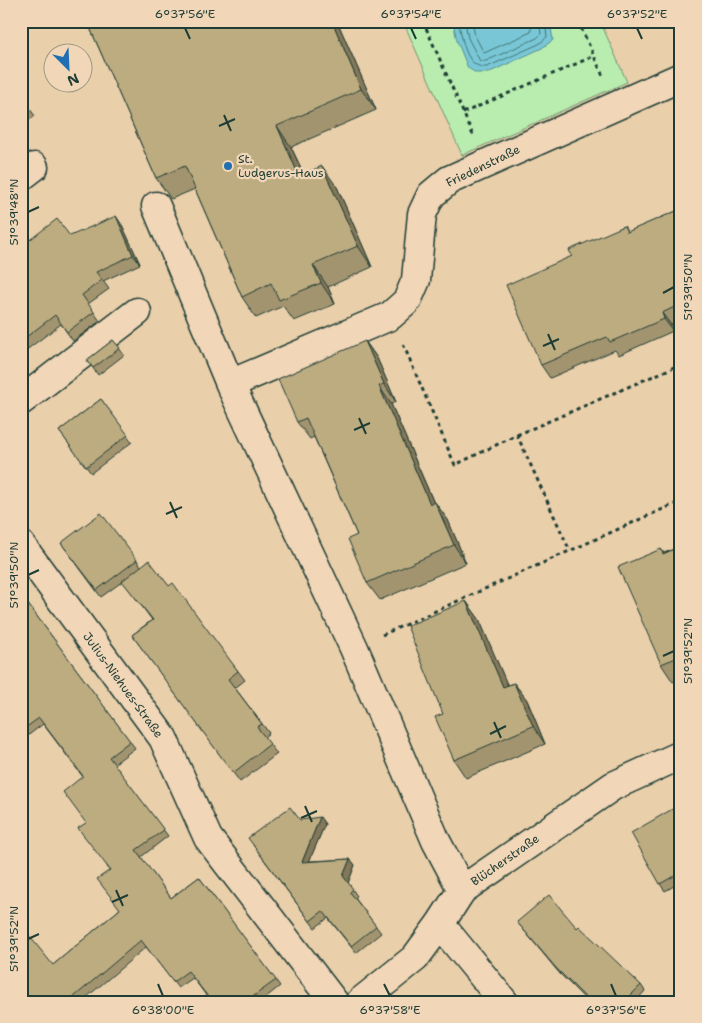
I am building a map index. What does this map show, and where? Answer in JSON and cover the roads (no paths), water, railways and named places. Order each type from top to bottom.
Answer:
[{"type":"street","name":"Friedenstraße","points":[[230,384],[390,316],[407,301],[416,280],[422,214],[432,195],[449,180],[681,77]]},
{"type":"street","points":[[156,206],[230,384],[354,648],[436,841],[462,890]]},
{"type":"street","points":[[21,401],[137,312]]},
{"type":"street","name":"Julius-Niehues-Straße","points":[[21,546],[163,738],[208,838],[334,1002]]},
{"type":"street","name":"Blücherstraße","points":[[360,1002],[415,958],[462,890],[613,786],[681,755]]},
{"type":"street","points":[[440,924],[504,1002]]},
{"type":"water","points":[[453,21],[550,21],[553,40],[542,48],[488,73],[476,73],[468,68],[457,41]]},
{"type":"place","name":"St. Ludgerus-Haus","points":[[228,166]]}]
